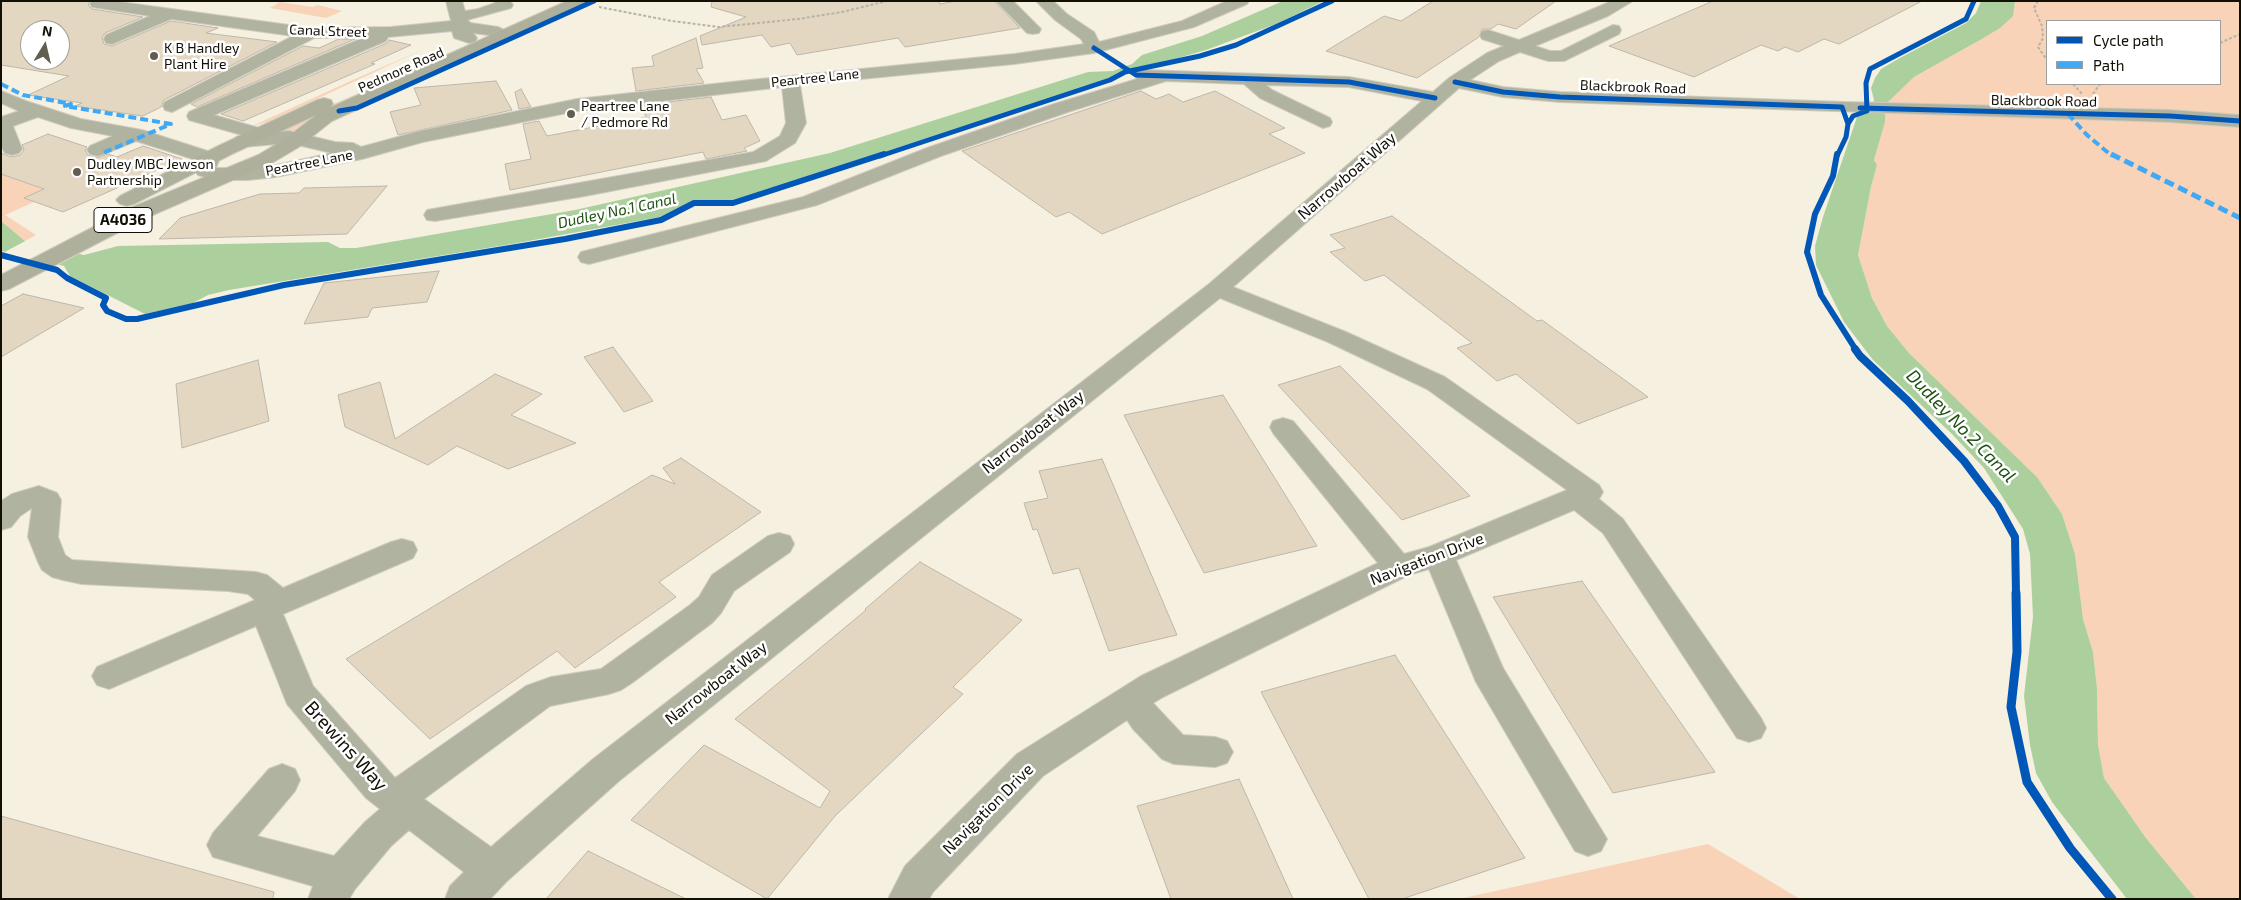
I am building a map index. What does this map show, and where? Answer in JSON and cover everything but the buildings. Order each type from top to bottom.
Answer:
[{"type":"highway","name":"Pedmore Road","points":[[298,138],[325,117],[497,34],[560,1]]},
{"type":"highway","name":"Pedmore Road","points":[[251,137],[472,39],[497,34],[588,4]]},
{"type":"highway","name":"A4036","points":[[1,284],[11,269],[51,239],[251,137]]},
{"type":"highway","name":"A4036","points":[[11,269],[73,245],[138,213],[233,174],[273,155],[298,138]]},
{"type":"street","points":[[472,39],[460,34],[457,14],[481,13],[505,5],[502,1]]},
{"type":"street","points":[[1004,1],[1032,29]]},
{"type":"street","points":[[1044,1],[1061,17],[1088,36],[1094,48]]},
{"type":"street","name":"Narrowboat Way","points":[[464,899],[492,870],[606,770],[1217,289],[1445,90],[1493,58],[1521,46],[1551,34],[1583,33],[1625,1]]},
{"type":"street","name":"Peartree Lane","points":[[217,154],[205,165],[205,171],[215,174],[233,174],[276,171],[577,105],[790,81],[1014,59],[1094,48],[1188,24],[1240,2]]},
{"type":"street","points":[[104,4],[146,12]]},
{"type":"street","points":[[166,8],[120,40],[158,32],[184,17]]},
{"type":"street","points":[[129,19],[146,12],[166,8],[184,17],[233,30]]},
{"type":"street","name":"Canal Street","points":[[233,30],[253,26],[295,38],[390,32],[457,14],[469,28],[497,34]]},
{"type":"street","points":[[214,35],[233,30]]},
{"type":"street","points":[[251,137],[215,117],[196,116],[344,56],[390,32]]},
{"type":"street","points":[[1488,35],[1548,56],[1564,56],[1583,33]]},
{"type":"street","points":[[295,38],[311,54]]},
{"type":"street","points":[[243,57],[295,38]]},
{"type":"street","points":[[172,106],[192,89],[295,38]]},
{"type":"street","name":"Blackbrook Road","points":[[1136,75],[1349,82],[1445,90],[1560,96],[1904,110],[2170,116],[2240,120]]},
{"type":"street","points":[[589,257],[810,201],[934,152],[1061,108],[1161,77]]},
{"type":"street","points":[[1248,78],[1266,94],[1323,122]]},
{"type":"street","points":[[435,215],[759,157],[788,139],[796,123],[790,81]]},
{"type":"street","points":[[6,102],[92,127],[134,134],[217,154]]},
{"type":"street","points":[[12,149],[3,122],[38,111]]},
{"type":"street","points":[[62,139],[92,127]]},
{"type":"street","points":[[97,150],[134,134]]},
{"type":"street","name":"Peartree Lane","points":[[251,137],[298,138],[334,148],[350,149],[384,146]]},
{"type":"street","points":[[1217,289],[1337,337],[1436,383],[1589,492],[1579,498],[1613,526],[1749,728]]},
{"type":"street","points":[[1283,427],[1398,567]]},
{"type":"street","points":[[1,520],[10,509],[22,501],[39,496],[47,500],[43,537],[53,562],[62,570],[82,573],[256,583],[272,606]]},
{"type":"street","name":"Navigation Drive","points":[[907,899],[919,879],[1030,765],[1153,686],[1398,567],[1440,555],[1579,498]]},
{"type":"street","points":[[282,780],[226,845],[334,888],[402,804],[538,696],[551,691],[610,681],[701,614],[710,605],[723,583],[779,544]]},
{"type":"street","points":[[109,676],[402,550]]},
{"type":"street","points":[[1440,555],[1488,673],[1588,838]]},
{"type":"street","name":"Brewins Way","points":[[272,606],[299,694],[379,787],[492,870]]},
{"type":"street","points":[[1132,699],[1145,719],[1174,749],[1215,752]]},
{"type":"path","points":[[588,4],[672,21],[719,27],[798,19],[842,12],[887,1]]},
{"type":"path","points":[[2038,1],[2034,8],[2042,26],[2043,38],[2038,48],[2046,59]]},
{"type":"path","points":[[2221,43],[2240,34]]},
{"type":"shaded area","points":[[2015,1],[2240,1],[2240,899],[2196,899],[2146,838],[2104,778],[2098,745],[2097,688],[2093,652],[2083,619],[2075,554],[2062,514],[2037,477],[1909,353],[1887,326],[1872,298],[1858,255],[1877,165],[1874,160],[1885,122],[1885,105],[1914,77],[1980,40],[2015,5]]},
{"type":"shaded area","points":[[280,2],[313,7],[318,5],[342,11],[326,18],[270,8]]},
{"type":"shaded area","points":[[478,41],[482,41],[318,117],[300,127],[295,133],[278,132],[304,117]]},
{"type":"shaded area","points":[[422,50],[267,122],[252,126],[355,79]]},
{"type":"shaded area","points":[[1,174],[44,189],[25,198],[34,202],[5,215],[36,235],[25,241],[1,221]]},
{"type":"shaded area","points":[[1708,844],[1800,899],[1459,899]]},
{"type":"water","name":"Dudley No.1 Canal","points":[[1283,1],[1324,1],[1276,24],[1206,50],[1168,61],[1137,67],[1102,82],[735,200],[695,200],[660,217],[512,244],[229,290],[208,295],[191,304],[145,314],[70,276],[64,266],[1,251],[1,221],[25,241],[84,255],[118,246],[328,242],[340,248],[356,248],[575,210],[830,153],[1088,72],[1113,71],[1132,64],[1142,55],[1202,36]]},
{"type":"water","name":"Dudley No.2 Canal","points":[[1981,1],[2015,1],[2013,16],[2000,28],[1914,77],[1885,105],[1885,122],[1874,160],[1877,165],[1858,255],[1872,298],[1887,326],[1909,353],[2037,477],[2062,514],[2075,554],[2083,619],[2093,652],[2097,688],[2098,745],[2104,778],[2146,838],[2196,899],[2127,899],[2052,802],[2036,773],[2030,745],[2024,696],[2033,617],[2030,554],[2023,529],[1984,468],[1951,433],[1873,360],[1844,322],[1816,265],[1815,246],[1823,217],[1857,117],[1871,112],[1874,100],[1871,88],[1875,78],[1881,69],[1966,23],[1976,13]]},
{"type":"pier","points":[[29,239],[82,252],[54,267],[1,254]]},
{"type":"marked path","points":[[1,84],[23,95],[71,104],[65,106],[171,124],[103,153]]},
{"type":"marked path","points":[[2068,114],[2087,135],[2114,157],[2240,218]]},
{"type":"cycle path","points":[[339,111],[357,108],[594,1]]},
{"type":"cycle path","points":[[1,255],[57,270],[67,278],[106,298],[103,305],[107,311],[126,319],[137,319],[284,285],[565,239],[661,220],[694,203],[733,203],[1016,112],[1110,80],[1125,72],[1200,56],[1236,45],[1332,1]]},
{"type":"cycle path","points":[[1974,1],[1966,19],[1870,69],[1866,83],[1867,111],[1853,116],[1848,124],[1846,137],[1838,151],[1833,176],[1815,214],[1807,252],[1821,295],[1860,356],[1908,401],[1964,461],[1998,506],[2015,537],[2017,652],[2011,707],[2027,782],[2070,848],[2112,899]]},
{"type":"cycle path","points":[[1094,48],[1136,75],[1349,82],[1435,98]]},
{"type":"cycle path","points":[[1455,82],[1503,92],[1560,97],[1842,107],[1848,124]]},
{"type":"cycle path","points":[[1860,108],[2170,116],[2240,121]]},
{"type":"place","name":"K B Handley Plant Hire","points":[[154,56]]},
{"type":"place","name":"Peartree Lane / Pedmore Rd","points":[[571,114]]},
{"type":"place","name":"Dudley MBC Jewson Partnership","points":[[77,172]]}]
